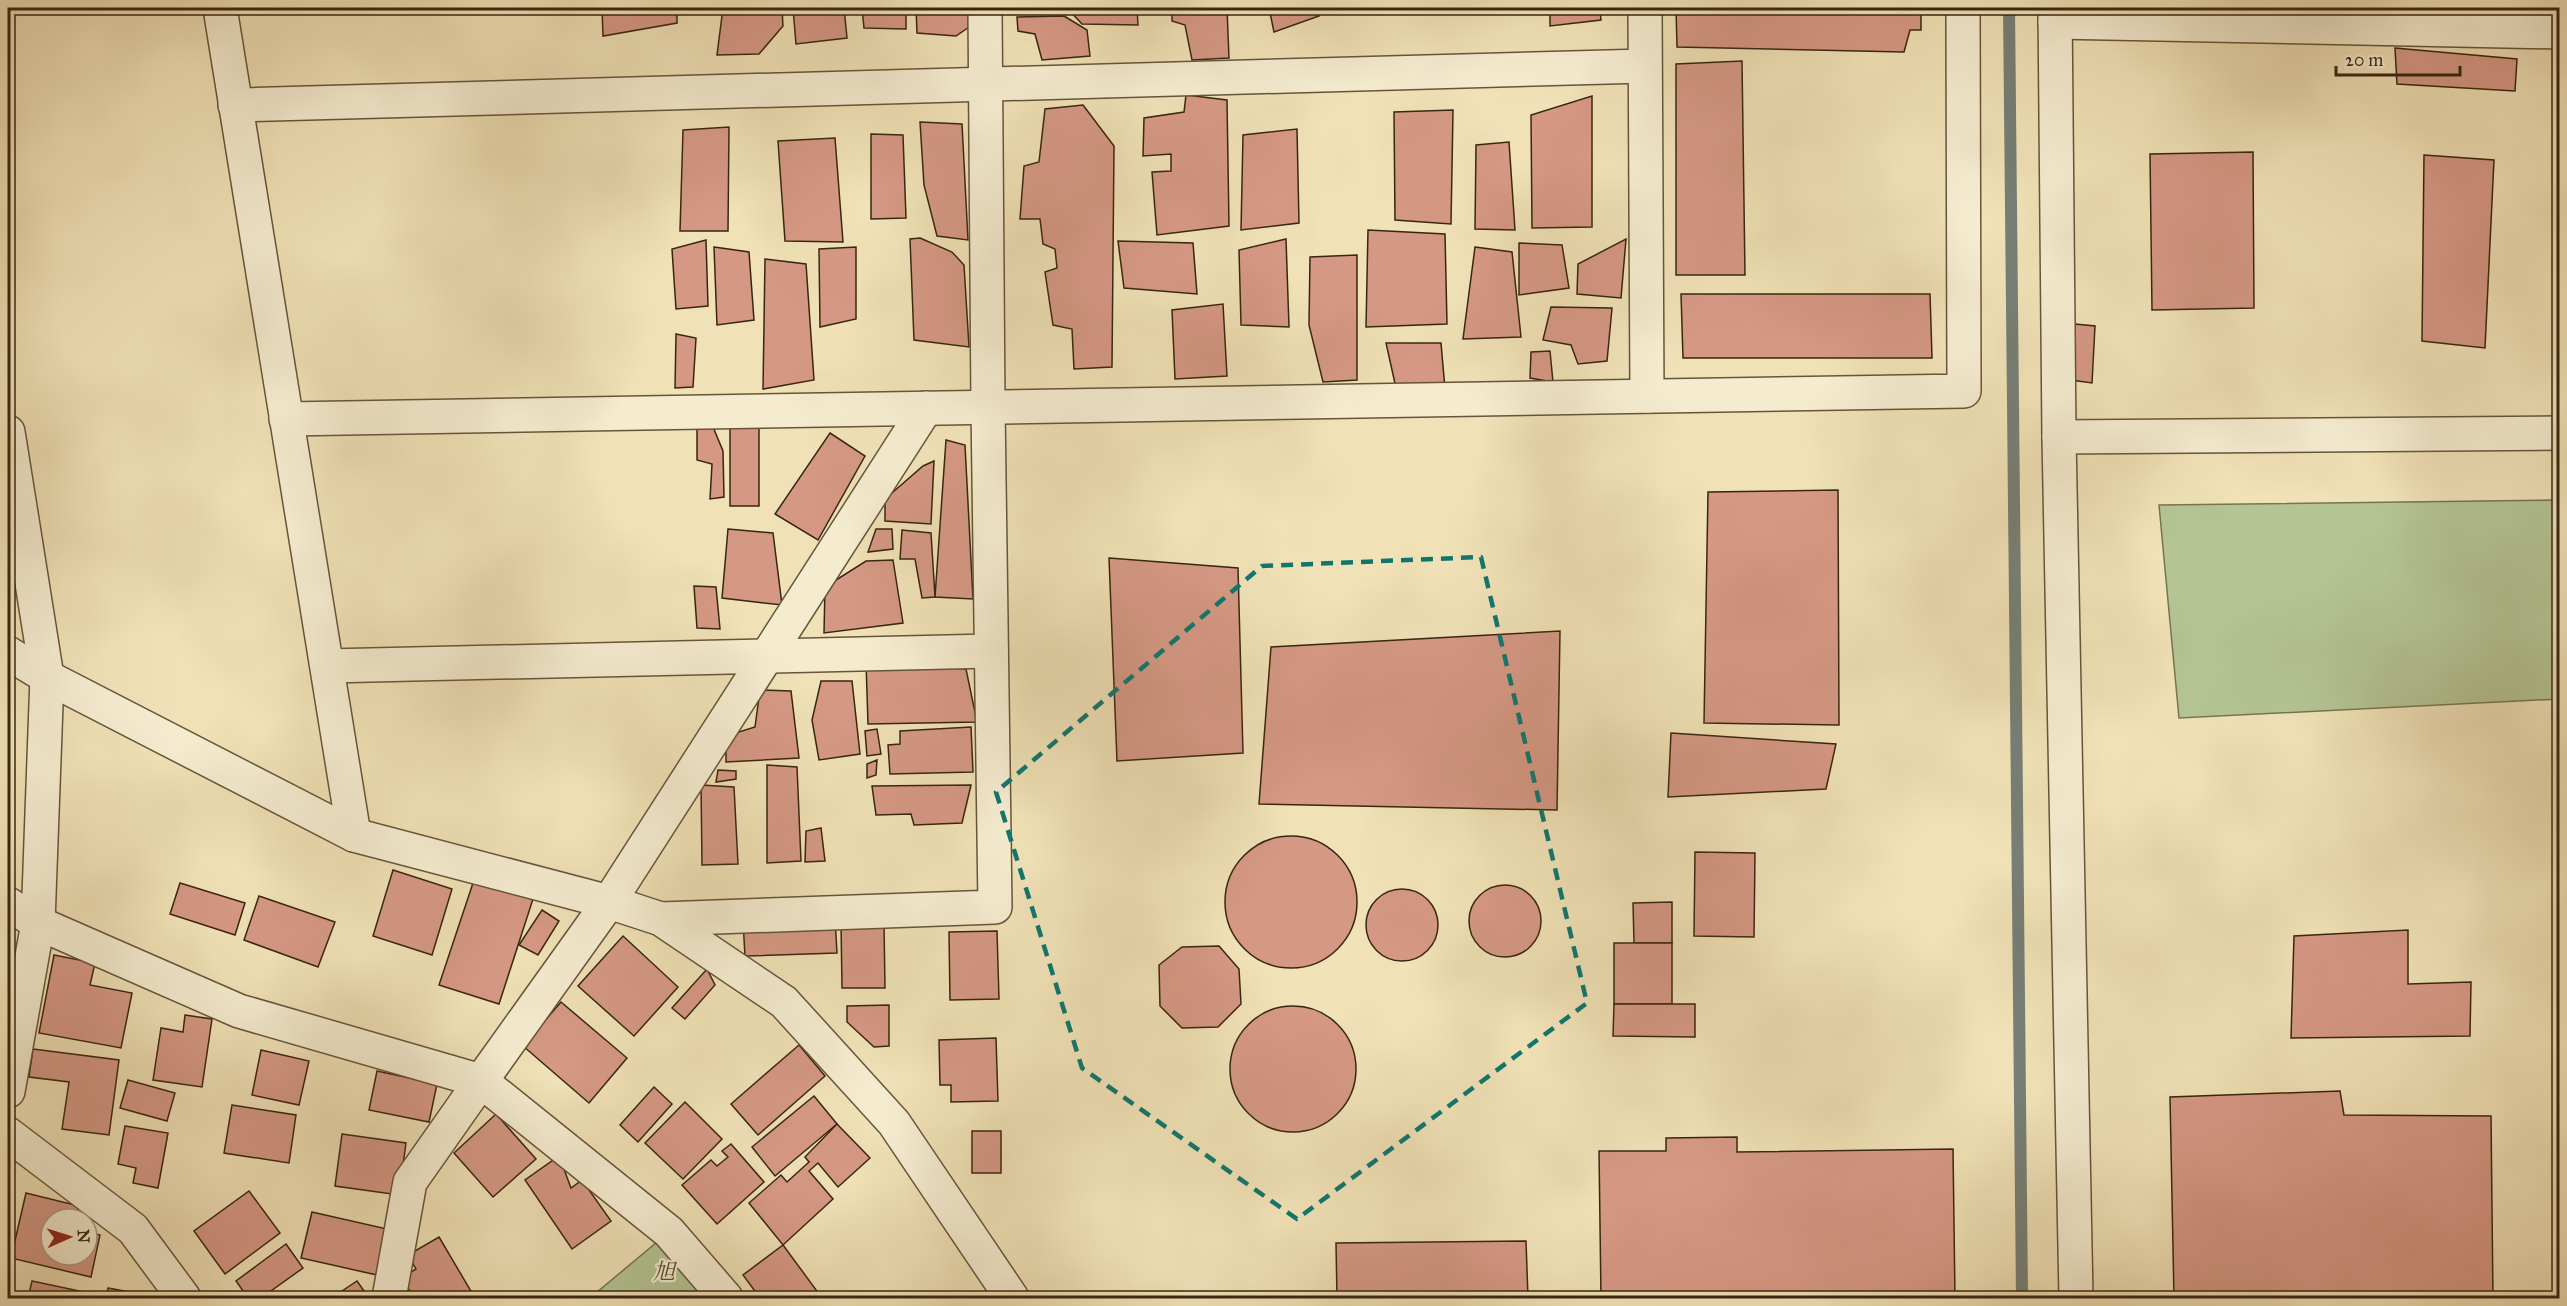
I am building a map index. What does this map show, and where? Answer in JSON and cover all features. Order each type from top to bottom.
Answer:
[{"type":"street","points":[[220,8],[354,835]]},
{"type":"street","points":[[661,919],[995,907],[987,407],[985,8]]},
{"type":"street","points":[[1645,8],[1647,396]]},
{"type":"street","points":[[286,419],[1964,391],[1963,8]]},
{"type":"street","points":[[2076,1299],[2059,437],[2055,15],[2559,32]]},
{"type":"street","points":[[235,105],[1645,66]]},
{"type":"street","points":[[389,1299],[410,1182],[609,902],[926,408]]},
{"type":"street","points":[[8,432],[47,677],[38,923],[8,1091]]},
{"type":"street","points":[[2059,437],[2559,433]]},
{"type":"street","points":[[327,666],[991,651]]},
{"type":"street","points":[[8,652],[47,677],[354,835],[609,902],[661,919],[784,1002],[894,1123],[1012,1299]]},
{"type":"street","points":[[8,904],[38,923],[239,1011],[481,1081],[669,1232],[726,1299]]},
{"type":"street","points":[[8,1134],[133,1229],[184,1299]]},
{"type":"highlighted area","points":[[1481,557],[1587,1003],[1297,1219],[1082,1068],[996,792],[1262,566]]},
{"type":"green space","points":[[2559,500],[2559,699],[2179,718],[2159,505]]},
{"type":"green space","name":"旭","points":[[669,1232],[718,1298],[590,1298]]},
{"type":"building","points":[[602,8],[677,8],[677,23],[603,36]]},
{"type":"building","points":[[723,8],[782,8],[783,26],[759,54],[717,55]]},
{"type":"building","points":[[793,8],[844,8],[847,38],[796,44]]},
{"type":"building","points":[[862,8],[906,8],[906,29],[864,28]]},
{"type":"building","points":[[916,8],[970,8],[972,25],[956,36],[917,33]]},
{"type":"building","points":[[1067,8],[1137,8],[1138,25],[1082,24]]},
{"type":"building","points":[[1172,8],[1227,8],[1229,58],[1192,60],[1185,25],[1172,21]]},
{"type":"building","points":[[1269,8],[1318,8],[1319,16],[1274,32]]},
{"type":"building","points":[[1550,8],[1614,8],[1600,10],[1601,20],[1550,26]]},
{"type":"building","points":[[1676,8],[1921,8],[1921,30],[1910,30],[1904,52],[1677,47]]},
{"type":"building","points":[[1064,16],[1087,30],[1090,56],[1042,60],[1035,34],[1018,31],[1017,17]]},
{"type":"building","points":[[2395,48],[2517,59],[2515,91],[2397,84]]},
{"type":"building","points":[[1742,61],[1745,275],[1676,275],[1676,64]]},
{"type":"building","points":[[1186,95],[1227,100],[1229,226],[1157,235],[1152,172],[1171,171],[1171,154],[1143,156],[1144,118],[1184,112]]},
{"type":"building","points":[[1592,96],[1592,227],[1532,228],[1531,115]]},
{"type":"building","points":[[1083,105],[1114,146],[1112,367],[1074,369],[1072,329],[1053,325],[1045,272],[1057,268],[1055,249],[1043,244],[1040,219],[1020,219],[1024,166],[1039,162],[1045,109]]},
{"type":"building","points":[[1453,110],[1451,224],[1395,220],[1394,112]]},
{"type":"building","points":[[920,122],[962,124],[968,240],[937,236],[924,185]]},
{"type":"building","points":[[729,127],[728,231],[680,231],[683,130]]},
{"type":"building","points":[[1297,129],[1299,223],[1241,230],[1243,135]]},
{"type":"building","points":[[871,134],[903,135],[906,218],[871,219]]},
{"type":"building","points":[[835,138],[843,242],[785,241],[778,141]]},
{"type":"building","points":[[1509,142],[1515,230],[1475,229],[1476,145]]},
{"type":"building","points":[[2253,152],[2254,308],[2152,310],[2150,154]]},
{"type":"building","points":[[2424,155],[2494,160],[2485,348],[2422,341]]},
{"type":"building","points":[[1368,230],[1445,234],[1447,324],[1366,327]]},
{"type":"building","points":[[920,238],[952,252],[964,265],[969,347],[914,340],[910,239]]},
{"type":"building","points":[[1286,239],[1289,327],[1241,325],[1239,250]]},
{"type":"building","points":[[1626,239],[1621,298],[1577,294],[1578,264]]},
{"type":"building","points":[[706,240],[708,306],[676,309],[672,249]]},
{"type":"building","points":[[1118,241],[1193,243],[1197,294],[1124,288]]},
{"type":"building","points":[[1519,243],[1562,245],[1569,288],[1519,295]]},
{"type":"building","points":[[714,247],[749,252],[754,320],[717,325]]},
{"type":"building","points":[[856,247],[856,319],[820,327],[819,249]]},
{"type":"building","points":[[1475,247],[1512,252],[1521,337],[1463,339]]},
{"type":"building","points":[[1357,255],[1357,380],[1323,382],[1309,325],[1310,257]]},
{"type":"building","points":[[765,259],[806,264],[814,380],[763,389]]},
{"type":"building","points":[[1681,294],[1930,294],[1932,358],[1683,358]]},
{"type":"building","points":[[1223,304],[1227,376],[1175,379],[1172,310]]},
{"type":"building","points":[[1551,307],[1612,308],[1607,361],[1578,364],[1571,345],[1543,340]]},
{"type":"building","points":[[2075,324],[2095,326],[2092,383],[2071,380]]},
{"type":"building","points":[[676,334],[696,338],[693,387],[675,388]]},
{"type":"building","points":[[1386,343],[1441,343],[1445,389],[1396,388]]},
{"type":"building","points":[[1550,351],[1553,382],[1530,378],[1531,352]]},
{"type":"building","points":[[759,423],[759,506],[730,506],[730,426]]},
{"type":"building","points":[[697,425],[713,427],[723,451],[724,497],[710,499],[712,464],[697,460]]},
{"type":"building","points":[[830,433],[865,456],[818,540],[775,514]]},
{"type":"building","points":[[946,440],[965,445],[973,599],[935,597]]},
{"type":"building","points":[[934,461],[931,524],[885,521],[885,499],[923,466]]},
{"type":"building","points":[[1838,490],[1839,725],[1704,723],[1708,492]]},
{"type":"building","points":[[728,529],[773,533],[782,605],[722,598]]},
{"type":"building","points":[[876,529],[892,529],[893,549],[868,552]]},
{"type":"building","points":[[902,530],[931,533],[935,597],[922,598],[915,559],[900,559]]},
{"type":"building","points":[[1109,558],[1238,568],[1243,753],[1117,761]]},
{"type":"building","points":[[893,560],[903,623],[824,633],[825,587],[866,561]]},
{"type":"building","points":[[694,586],[716,587],[720,629],[697,628]]},
{"type":"building","points":[[1560,631],[1557,810],[1259,804],[1271,647]]},
{"type":"building","points":[[866,662],[966,669],[977,722],[868,724]]},
{"type":"building","points":[[821,681],[852,681],[860,754],[819,760],[812,720]]},
{"type":"building","points":[[760,690],[791,691],[799,758],[726,762],[726,736],[755,727]]},
{"type":"building","points":[[971,727],[973,772],[890,774],[888,745],[900,744],[900,731]]},
{"type":"building","points":[[877,729],[881,754],[867,756],[865,731]]},
{"type":"building","points":[[1671,733],[1836,744],[1826,789],[1668,797]]},
{"type":"building","points":[[877,760],[876,775],[867,778],[867,764]]},
{"type":"building","points":[[767,765],[797,767],[801,861],[767,863]]},
{"type":"building","points":[[718,770],[736,771],[736,779],[716,782]]},
{"type":"building","points":[[701,785],[734,787],[738,864],[702,865]]},
{"type":"building","points":[[971,785],[962,823],[914,825],[911,814],[876,815],[872,786]]},
{"type":"building","points":[[821,828],[825,861],[805,862],[806,831]]},
{"type":"building","points":[[1291,836],[1316,841],[1338,855],[1352,877],[1357,902],[1352,927],[1338,949],[1316,963],[1291,968],[1266,963],[1244,949],[1230,927],[1225,902],[1230,877],[1244,855],[1266,841]]},
{"type":"building","points":[[1695,852],[1755,853],[1754,937],[1694,936]]},
{"type":"building","points":[[393,870],[452,889],[432,955],[373,936]]},
{"type":"building","points":[[474,880],[533,899],[499,1004],[439,985]]},
{"type":"building","points":[[180,883],[245,903],[235,935],[170,914]]},
{"type":"building","points":[[1505,885],[1525,891],[1535,901],[1541,921],[1535,941],[1525,951],[1505,957],[1485,951],[1475,941],[1469,921],[1475,901],[1485,891]]},
{"type":"building","points":[[1402,889],[1416,892],[1428,899],[1435,911],[1438,925],[1435,939],[1428,951],[1416,958],[1402,961],[1388,958],[1376,951],[1369,939],[1366,925],[1369,911],[1376,899],[1388,892]]},
{"type":"building","points":[[259,896],[335,922],[318,967],[244,940]]},
{"type":"building","points":[[1672,902],[1672,943],[1634,943],[1633,903]]},
{"type":"building","points":[[542,910],[559,921],[538,955],[519,945]]},
{"type":"building","points":[[835,918],[837,953],[745,956],[743,921]]},
{"type":"building","points":[[884,923],[885,988],[842,988],[841,924]]},
{"type":"building","points":[[2408,930],[2408,984],[2471,982],[2470,1036],[2291,1038],[2294,936]]},
{"type":"building","points":[[997,931],[999,999],[950,1000],[949,932]]},
{"type":"building","points":[[623,936],[678,987],[634,1036],[578,986]]},
{"type":"building","points":[[1614,943],[1672,943],[1672,1004],[1614,1004]]},
{"type":"building","points":[[1219,946],[1239,969],[1241,1004],[1218,1027],[1182,1028],[1160,1006],[1159,965],[1182,947]]},
{"type":"building","points":[[54,955],[95,963],[90,985],[132,993],[121,1048],[39,1033]]},
{"type":"building","points":[[707,969],[715,985],[685,1019],[672,1008]]},
{"type":"building","points":[[561,1002],[627,1058],[589,1103],[523,1046]]},
{"type":"building","points":[[1614,1004],[1695,1004],[1695,1037],[1613,1036]]},
{"type":"building","points":[[889,1005],[889,1046],[874,1047],[847,1022],[847,1006]]},
{"type":"building","points":[[1293,1006],[1317,1011],[1338,1024],[1351,1045],[1356,1069],[1351,1093],[1338,1114],[1317,1127],[1293,1132],[1269,1127],[1248,1114],[1235,1093],[1230,1069],[1235,1045],[1248,1024],[1269,1011]]},
{"type":"building","points":[[185,1015],[212,1019],[202,1087],[153,1080],[161,1028],[183,1032]]},
{"type":"building","points":[[996,1038],[998,1101],[951,1102],[951,1085],[940,1085],[939,1040]]},
{"type":"building","points":[[799,1045],[825,1076],[758,1135],[731,1104]]},
{"type":"building","points":[[33,1049],[119,1060],[109,1135],[62,1129],[69,1082],[29,1077]]},
{"type":"building","points":[[261,1050],[309,1061],[299,1105],[252,1095]]},
{"type":"building","points":[[377,1071],[437,1084],[429,1122],[369,1110]]},
{"type":"building","points":[[128,1080],[175,1093],[167,1121],[120,1108]]},
{"type":"building","points":[[654,1087],[672,1104],[638,1142],[620,1125]]},
{"type":"building","points":[[2340,1091],[2344,1115],[2491,1116],[2493,1298],[2174,1298],[2170,1097]]},
{"type":"building","points":[[814,1096],[837,1124],[775,1176],[752,1147]]},
{"type":"building","points":[[685,1102],[722,1139],[683,1179],[645,1143]]},
{"type":"building","points":[[232,1105],[296,1115],[289,1163],[224,1153]]},
{"type":"building","points":[[496,1114],[536,1159],[493,1197],[454,1153]]},
{"type":"building","points":[[837,1124],[870,1158],[838,1187],[818,1163],[809,1171],[833,1199],[783,1245],[749,1203],[781,1175],[787,1182],[809,1162],[805,1157]]},
{"type":"building","points":[[125,1126],[168,1133],[158,1188],[133,1183],[136,1168],[118,1164]]},
{"type":"building","points":[[972,1131],[1001,1131],[1001,1173],[972,1173]]},
{"type":"building","points":[[342,1134],[406,1143],[399,1195],[335,1186]]},
{"type":"building","points":[[1737,1137],[1737,1152],[1953,1149],[1955,1298],[1601,1298],[1599,1151],[1666,1151],[1666,1138]]},
{"type":"building","points":[[731,1144],[764,1182],[717,1224],[682,1185],[711,1160],[717,1166],[728,1157],[722,1151]]},
{"type":"building","points":[[559,1156],[571,1188],[582,1180],[611,1221],[572,1249],[525,1180]]},
{"type":"building","points":[[249,1191],[280,1233],[225,1274],[194,1231]]},
{"type":"building","points":[[26,1193],[79,1206],[39,1207],[39,1265],[11,1258]]},
{"type":"building","points":[[312,1212],[387,1229],[377,1275],[301,1258]]},
{"type":"building","points":[[439,1237],[475,1298],[414,1298],[402,1278],[416,1269],[408,1255]]},
{"type":"building","points":[[1526,1241],[1528,1298],[1337,1298],[1336,1243]]},
{"type":"building","points":[[286,1244],[303,1268],[261,1298],[248,1298],[236,1281]]},
{"type":"building","points":[[783,1245],[822,1298],[760,1298],[743,1275]]},
{"type":"building","points":[[49,1267],[93,1267],[91,1277]]},
{"type":"building","points":[[32,1281],[89,1293],[88,1298],[28,1298]]},
{"type":"building","points":[[357,1281],[369,1298],[339,1298],[336,1295]]},
{"type":"building","points":[[108,1288],[152,1296],[151,1298],[106,1298]]},
{"type":"waterway","points":[[2009,8],[2022,1298]]}]
